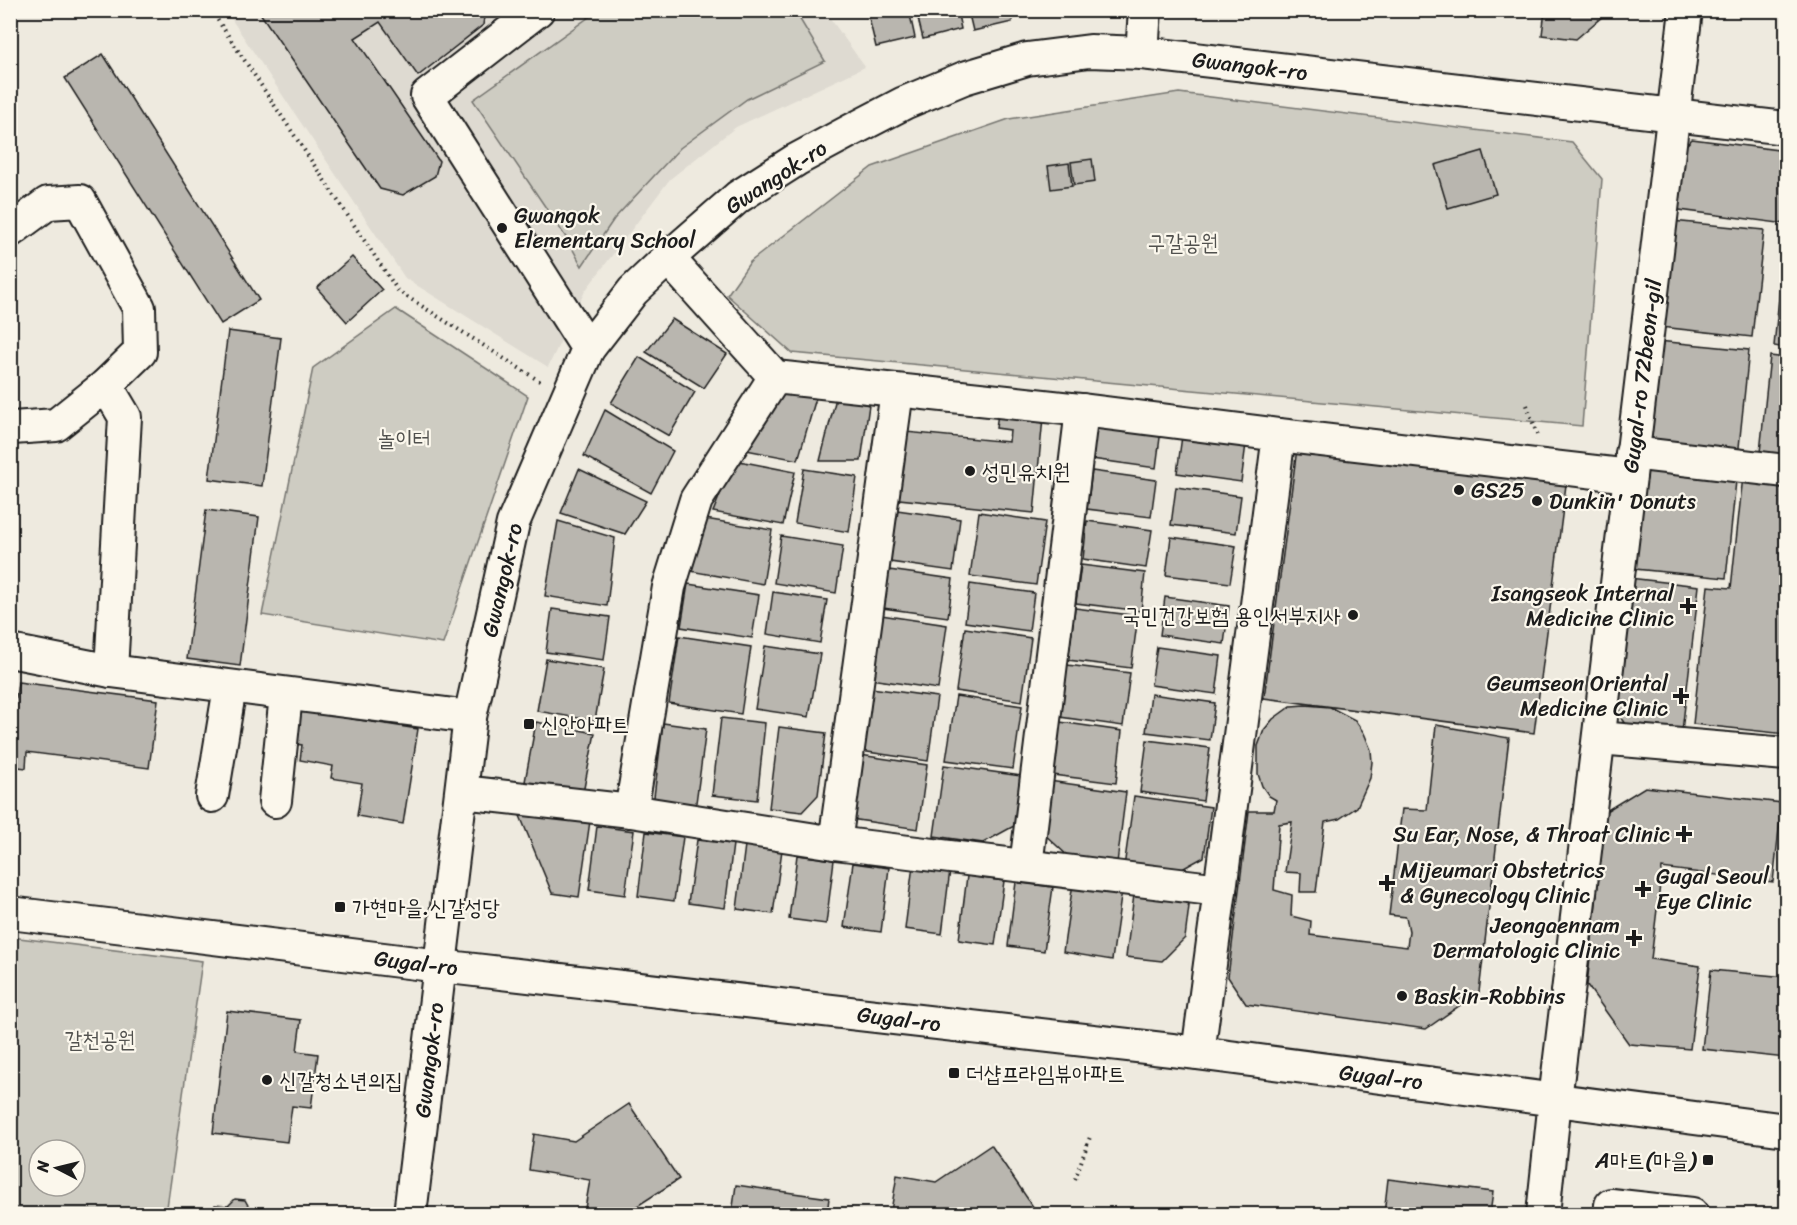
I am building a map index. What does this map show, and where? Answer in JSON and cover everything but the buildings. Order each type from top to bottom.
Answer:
[{"type":"street","points":[[538,10],[427,96],[588,349]]},
{"type":"street","points":[[1142,53],[1145,10]]},
{"type":"street","name":"Gugal-ro 72beon-gil","points":[[1543,1215],[1686,10]]},
{"type":"street","name":"Gwangok-ro","points":[[410,1215],[471,717],[513,523],[588,349],[633,291],[738,197],[796,160],[904,103],[964,78],[1027,59],[1090,51],[1142,53],[1786,128]]},
{"type":"street","points":[[10,231],[48,203],[80,201],[139,308],[140,352],[106,385],[56,425],[10,427]]},
{"type":"street","points":[[668,258],[775,377],[1082,410],[1279,435],[1631,465],[1786,471]]},
{"type":"street","points":[[631,811],[669,587],[696,500],[775,377]]},
{"type":"street","points":[[106,385],[125,417],[111,670]]},
{"type":"street","points":[[835,843],[897,391]]},
{"type":"street","points":[[1026,866],[1082,410]]},
{"type":"street","points":[[1198,1053],[1279,435]]},
{"type":"street","points":[[10,651],[111,670],[286,695],[471,717]]},
{"type":"street","points":[[212,796],[230,687]]},
{"type":"street","points":[[275,801],[286,695]]},
{"type":"street","points":[[1599,738],[1786,754]]},
{"type":"street","points":[[462,792],[631,811],[835,843],[1220,890]]},
{"type":"street","name":"Gugal-ro","points":[[10,913],[440,966],[1198,1053],[1786,1130]]},
{"type":"street","points":[[1610,1215],[1611,1205],[1692,1215]]},
{"type":"path","points":[[211,10],[398,291],[567,399]]},
{"type":"path","points":[[1075,1179],[1090,1137]]},
{"type":"shaded area","name":"Gwangok Elementary School","points":[[226,11],[825,11],[865,67],[736,127],[670,179],[585,291],[548,367],[405,278]]},
{"type":"green space","points":[[599,10],[795,11],[825,61],[747,99],[680,148],[614,219],[582,266],[567,239],[473,100]]},
{"type":"green space","name":"구갈공원","points":[[1179,93],[1572,142],[1602,179],[1582,426],[792,353],[727,295],[750,262],[872,167],[1009,119]]},
{"type":"green space","name":"놀이터","points":[[396,309],[528,396],[443,644],[262,615],[313,368]]},
{"type":"green space","name":"갈천공원","points":[[11,937],[202,961],[166,1214],[11,1214]]},
{"type":"place","name":"Gwangok Elementary School","points":[[502,228]]},
{"type":"place","name":"성민유치원","points":[[970,471]]},
{"type":"place","name":"GS25","points":[[1459,490]]},
{"type":"place","name":"Dunkin' Donuts","points":[[1537,501]]},
{"type":"place","name":"Isangseok Internal Medicine Clinic","points":[[1688,606]]},
{"type":"place","name":"국민건강보험 용인서부지사","points":[[1353,615]]},
{"type":"place","name":"Geumseon Oriental Medicine Clinic","points":[[1681,696]]},
{"type":"place","name":"신안아파트","points":[[529,724]]},
{"type":"place","name":"Su Ear, Nose, & Throat Clinic","points":[[1684,834]]},
{"type":"place","name":"Mijeumari Obstetrics & Gynecology Clinic","points":[[1387,883]]},
{"type":"place","name":"Gugal Seoul Eye Clinic","points":[[1643,889]]},
{"type":"place","name":"가현마을.신갈성당","points":[[340,907]]},
{"type":"place","name":"Jeongaennam Dermatologic Clinic","points":[[1634,938]]},
{"type":"place","name":"Baskin-Robbins","points":[[1402,996]]},
{"type":"place","name":"더샵프라임뷰아파트","points":[[954,1073]]},
{"type":"place","name":"신갈청소년의집","points":[[267,1080]]},
{"type":"place","name":"A마트(마을)","points":[[1708,1160]]}]
